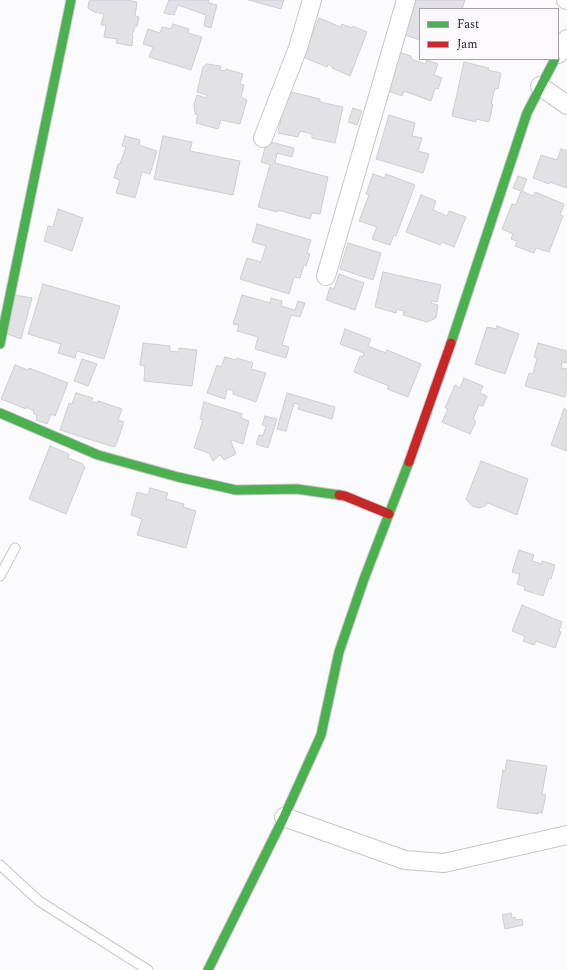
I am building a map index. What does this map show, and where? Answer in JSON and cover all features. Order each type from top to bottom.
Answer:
[{"type":"street","points":[[0,344],[71,0]]},
{"type":"street","points":[[263,138],[298,48],[312,0]]},
{"type":"street","points":[[326,276],[406,0]]},
{"type":"street","points":[[559,52],[567,38]]},
{"type":"street","points":[[208,970],[284,817],[321,735],[339,652],[418,436],[478,263],[527,112],[554,60]]},
{"type":"street","points":[[540,86],[567,105]]},
{"type":"street","points":[[0,413],[98,455],[178,477],[236,490],[297,489],[345,496],[389,514]]},
{"type":"street","points":[[284,817],[405,860],[444,863],[567,835]]},
{"type":"lane","points":[[0,576],[15,548]]},
{"type":"lane","points":[[0,865],[39,901],[148,970]]},
{"type":"building","points":[[127,0],[137,2],[135,16],[139,17],[137,26],[135,27],[132,35],[132,46],[116,43],[117,39],[104,37],[106,25],[101,25],[104,14],[94,12],[88,8],[89,1]]},
{"type":"building","points":[[169,0],[209,0],[208,3],[217,5],[211,28],[204,26],[206,15],[178,5],[174,15],[164,13]]},
{"type":"building","points":[[249,0],[284,0],[281,9]]},
{"type":"building","points":[[416,0],[465,0],[462,8],[419,8],[419,40],[405,35]]},
{"type":"building","points":[[319,18],[341,27],[342,24],[352,28],[353,26],[367,32],[350,76],[332,68],[333,67],[328,64],[327,67],[303,57],[308,37],[311,38]]},
{"type":"building","points":[[173,24],[189,29],[188,33],[202,37],[191,70],[149,57],[153,47],[143,44],[148,29],[160,33],[162,27],[171,29]]},
{"type":"building","points":[[396,51],[411,56],[411,59],[425,64],[427,60],[438,64],[434,75],[442,78],[438,89],[435,88],[431,101],[404,91],[402,96],[388,91]]},
{"type":"building","points":[[464,62],[489,68],[488,70],[501,73],[498,89],[495,88],[491,104],[493,104],[489,122],[476,119],[476,122],[452,116]]},
{"type":"building","points":[[207,64],[221,66],[220,70],[225,71],[226,69],[243,74],[240,84],[244,85],[241,97],[247,100],[240,124],[221,120],[218,129],[196,123],[198,115],[195,114],[194,104],[197,95],[206,98],[207,95],[197,92],[203,67]]},
{"type":"building","points":[[287,91],[320,99],[320,102],[343,107],[335,143],[312,138],[312,134],[300,131],[298,137],[278,133]]},
{"type":"building","points":[[353,108],[362,111],[357,125],[348,122]]},
{"type":"building","points":[[389,115],[415,123],[412,136],[422,138],[418,151],[429,154],[423,173],[376,159]]},
{"type":"building","points":[[125,136],[140,140],[139,145],[157,151],[150,174],[142,172],[135,198],[116,193],[120,180],[114,178],[118,164],[120,164],[126,147],[122,146]]},
{"type":"building","points":[[163,136],[192,142],[190,151],[240,161],[233,195],[154,179]]},
{"type":"building","points":[[267,141],[294,148],[292,157],[277,153],[275,163],[328,177],[320,214],[312,213],[310,219],[278,210],[277,212],[258,207],[270,165],[261,162]]},
{"type":"building","points":[[561,149],[567,151],[567,188],[550,182],[549,184],[533,178],[541,155],[557,160]]},
{"type":"building","points":[[373,174],[385,178],[386,174],[415,185],[396,236],[394,235],[390,245],[372,239],[377,227],[359,221],[369,195],[366,194]]},
{"type":"building","points":[[518,176],[527,179],[522,191],[533,196],[535,192],[564,204],[560,215],[563,216],[549,252],[536,248],[534,253],[515,246],[517,241],[511,239],[513,234],[502,229],[512,204],[516,205],[521,191],[513,188]]},
{"type":"building","points":[[421,195],[436,201],[433,210],[447,216],[449,211],[466,217],[454,247],[442,242],[440,245],[406,232]]},
{"type":"building","points":[[58,209],[83,218],[72,251],[44,241],[48,226],[53,227]]},
{"type":"building","points":[[257,224],[311,240],[307,253],[310,254],[306,266],[304,265],[300,278],[294,277],[289,294],[240,279],[247,258],[261,262],[266,246],[252,242]]},
{"type":"building","points":[[348,243],[381,253],[373,280],[340,269]]},
{"type":"building","points":[[383,272],[441,285],[437,302],[432,301],[431,303],[438,305],[436,318],[427,322],[403,315],[404,311],[397,309],[396,313],[375,307]]},
{"type":"building","points":[[339,274],[364,283],[355,310],[326,300],[330,287],[334,289]]},
{"type":"building","points":[[43,284],[120,306],[104,359],[77,351],[75,358],[58,353],[61,344],[28,334]]},
{"type":"building","points":[[15,295],[32,298],[21,339],[5,333]]},
{"type":"building","points":[[242,295],[270,303],[271,298],[282,301],[281,306],[295,310],[298,301],[305,303],[300,317],[291,315],[282,345],[289,347],[286,358],[255,349],[258,337],[237,331],[239,325],[233,324]]},
{"type":"building","points":[[497,326],[519,334],[505,374],[475,364],[487,327],[496,329]]},
{"type":"building","points":[[345,329],[371,339],[368,346],[386,353],[387,350],[421,364],[408,397],[387,389],[389,386],[354,372],[360,356],[363,357],[364,353],[340,344]]},
{"type":"building","points":[[143,343],[170,346],[170,351],[178,352],[179,348],[197,350],[192,386],[144,381],[145,366],[140,365]]},
{"type":"building","points":[[538,343],[567,351],[567,363],[562,362],[561,368],[567,369],[567,390],[565,397],[525,386],[529,373],[533,374],[537,358],[534,357]]},
{"type":"building","points":[[225,357],[236,360],[237,358],[253,363],[251,369],[266,373],[256,402],[233,394],[234,391],[227,389],[225,399],[207,393],[217,365],[221,367]]},
{"type":"building","points":[[82,359],[97,364],[88,386],[74,381]]},
{"type":"building","points":[[15,365],[28,370],[29,368],[68,383],[55,416],[51,414],[47,424],[36,420],[37,415],[33,413],[34,411],[1,399]]},
{"type":"building","points":[[464,378],[483,386],[480,393],[487,396],[483,406],[479,405],[473,419],[476,421],[470,434],[442,422],[448,409],[445,408],[455,385],[460,388]]},
{"type":"building","points":[[76,393],[93,398],[91,401],[97,403],[98,401],[122,409],[118,420],[124,422],[114,447],[60,430],[69,403],[72,404]]},
{"type":"building","points":[[287,393],[335,407],[332,419],[298,409],[300,405],[294,403],[286,431],[277,429]]},
{"type":"building","points":[[204,402],[242,414],[241,418],[249,421],[243,444],[232,440],[231,442],[236,454],[224,460],[220,455],[213,461],[209,453],[194,448],[203,420],[200,419]]},
{"type":"building","points":[[564,409],[567,410],[567,451],[551,445]]},
{"type":"building","points":[[265,416],[277,419],[268,448],[256,444],[259,435],[263,436],[266,426],[262,425]]},
{"type":"building","points":[[50,446],[69,454],[68,458],[83,464],[85,467],[66,514],[29,499]]},
{"type":"building","points":[[481,461],[528,479],[517,515],[488,503],[479,508],[472,506],[466,499]]},
{"type":"building","points":[[150,488],[168,493],[166,499],[184,504],[183,507],[196,511],[186,548],[137,535],[142,519],[131,515],[137,492],[148,495]]},
{"type":"building","points":[[519,550],[534,555],[532,561],[542,564],[542,561],[555,565],[551,579],[549,578],[543,596],[524,590],[525,587],[517,584],[520,574],[512,572]]},
{"type":"building","points":[[522,605],[562,622],[559,631],[561,632],[555,648],[536,641],[534,645],[523,641],[525,636],[512,631]]},
{"type":"building","points":[[507,760],[547,766],[542,794],[546,795],[542,813],[538,812],[538,814],[497,808],[503,770],[505,771]]},
{"type":"building","points":[[511,913],[512,918],[515,917],[516,920],[522,919],[523,925],[505,929],[502,915]]},
{"type":"traffic: fast","points":[[0,344],[71,0]]},
{"type":"traffic: fast","points":[[451,343],[527,113],[554,60]]},
{"type":"traffic: fast","points":[[0,413],[98,455],[178,477],[236,490],[297,489],[339,495]]},
{"type":"traffic: fast","points":[[208,970],[284,817],[321,735],[339,652],[364,579],[409,462]]},
{"type":"traffic: jam","points":[[409,462],[451,343]]},
{"type":"traffic: jam","points":[[339,495],[389,514]]}]
